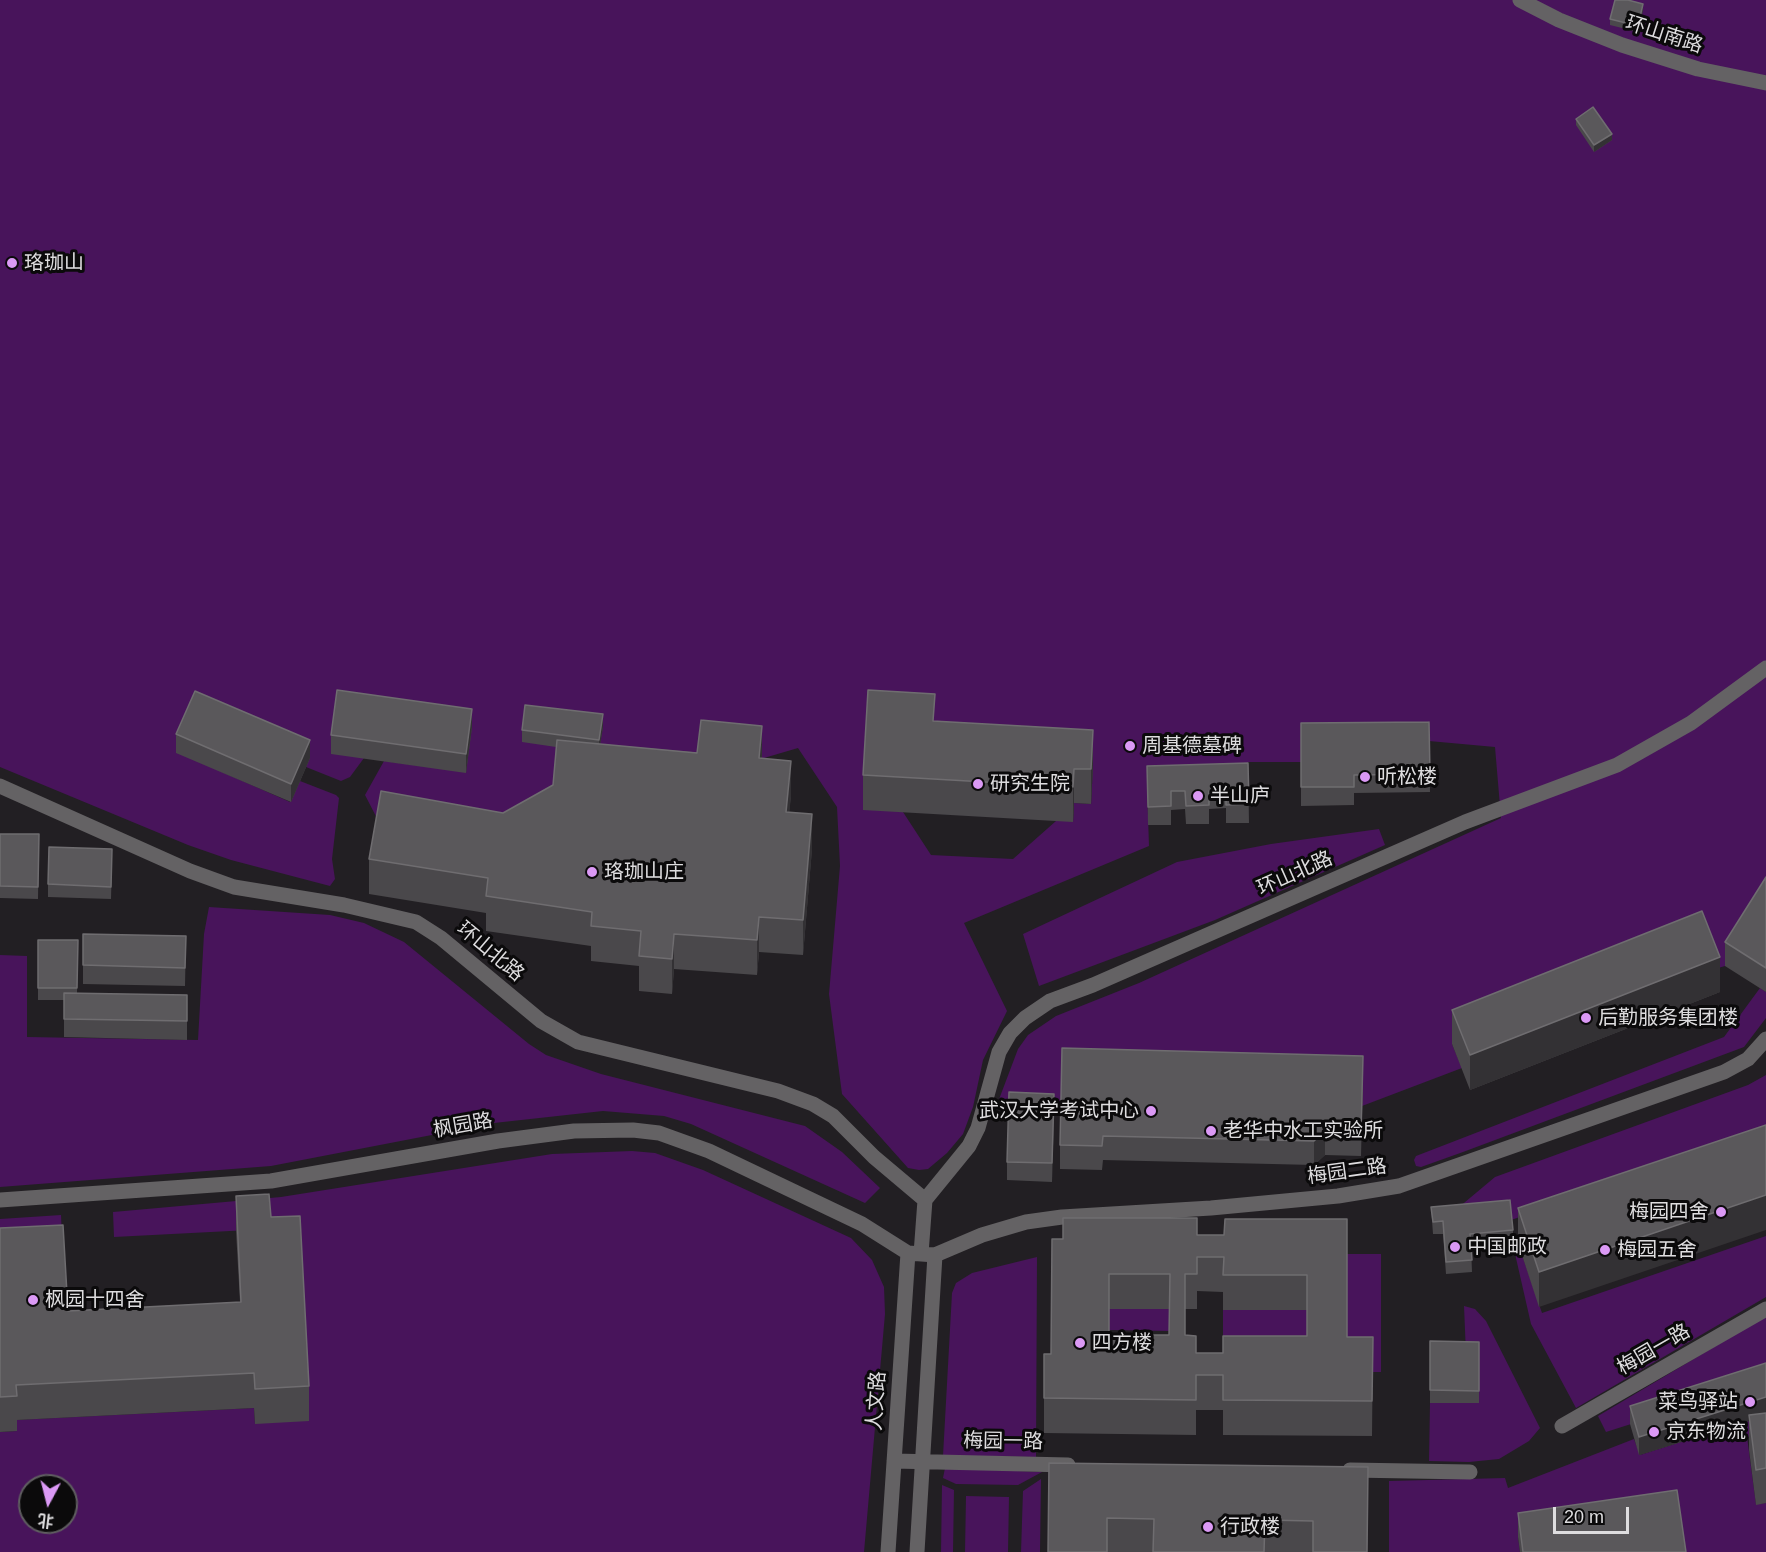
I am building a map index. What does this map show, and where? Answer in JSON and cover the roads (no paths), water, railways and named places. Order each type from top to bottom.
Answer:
[{"type":"street","name":"环山南路","points":[[1520,0],[1559,20],[1622,45],[1698,69],[1766,83]]},
{"type":"street","name":"环山北路","points":[[0,786],[190,871],[234,887],[344,905],[416,922],[441,938],[541,1022],[578,1042],[778,1091],[813,1104],[833,1116],[874,1157],[926,1200],[969,1146],[978,1128],[999,1052],[1010,1033],[1025,1018],[1050,1001],[1103,981],[1465,822],[1617,765],[1691,723],[1766,668]]},
{"type":"street","name":"梅园二路","points":[[921,1254],[1026,1222],[1062,1217],[1211,1208],[1347,1195],[1399,1186],[1724,1072],[1748,1059],[1766,1039]]},
{"type":"street","name":"枫园路","points":[[0,1200],[271,1181],[498,1141],[574,1131],[633,1130],[659,1133],[709,1151],[921,1254]]},
{"type":"street","points":[[917,1552],[923,1462],[921,1254],[926,1200]]},
{"type":"street","name":"人文路","points":[[888,1552],[894,1461],[921,1254]]},
{"type":"street","name":"梅园一路","points":[[1562,1426],[1766,1309]]},
{"type":"street","name":"梅园一路","points":[[894,1461],[1081,1465]]},
{"type":"street","points":[[1333,1470],[1470,1473]]},
{"type":"place","name":"珞珈山","points":[[12,263]]},
{"type":"place","name":"周基德墓碑","points":[[1130,746]]},
{"type":"place","name":"听松楼","points":[[1365,777]]},
{"type":"place","name":"研究生院","points":[[978,784]]},
{"type":"place","name":"半山庐","points":[[1198,796]]},
{"type":"place","name":"珞珈山庄","points":[[592,872]]},
{"type":"place","name":"后勤服务集团楼","points":[[1586,1018]]},
{"type":"place","name":"武汉大学考试中心","points":[[1151,1111]]},
{"type":"place","name":"老华中水工实验所","points":[[1211,1131]]},
{"type":"place","name":"梅园四舍","points":[[1721,1212]]},
{"type":"place","name":"中国邮政","points":[[1455,1247]]},
{"type":"place","name":"梅园五舍","points":[[1605,1250]]},
{"type":"place","name":"枫园十四舍","points":[[33,1300]]},
{"type":"place","name":"四方楼","points":[[1080,1343]]},
{"type":"place","name":"菜鸟驿站","points":[[1750,1402]]},
{"type":"place","name":"京东物流","points":[[1654,1432]]},
{"type":"place","name":"行政楼","points":[[1208,1527]]}]
